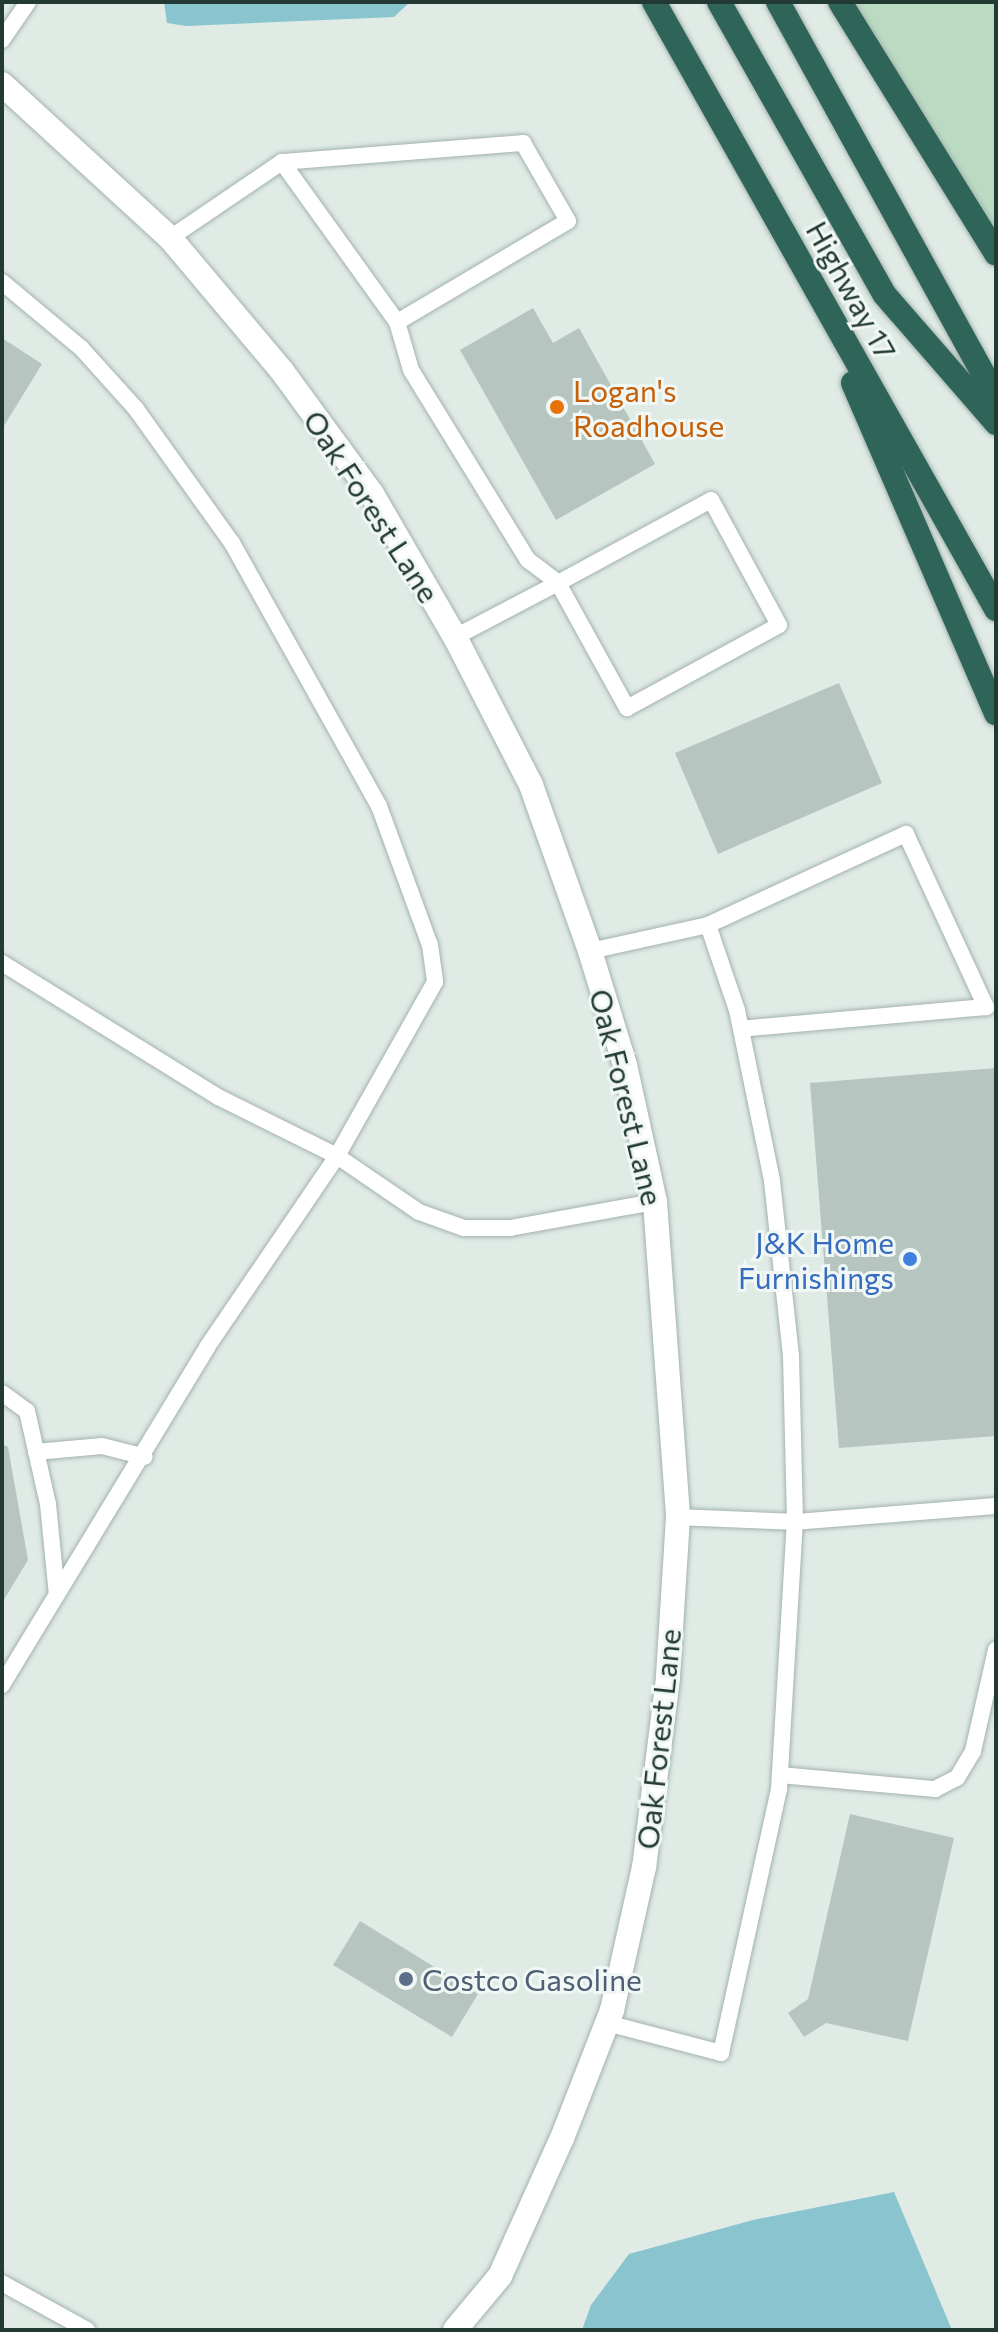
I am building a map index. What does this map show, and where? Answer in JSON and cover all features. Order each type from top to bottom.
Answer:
[{"type":"highway","name":"Highway 17","points":[[654,2],[996,609]]},
{"type":"highway","points":[[719,2],[884,294],[996,423]]},
{"type":"highway","points":[[778,2],[996,397]]},
{"type":"highway","points":[[840,2],[996,254]]},
{"type":"highway","points":[[803,267],[996,713]]},
{"type":"street","name":"Oak Forest Lane","points":[[2,84],[170,238],[282,371],[372,494],[455,637],[531,785],[590,951],[625,1065],[655,1202],[678,1517],[668,1678],[644,1867],[607,2023],[478,2330]]},
{"type":"street","name":"Oak Forest Lane","points":[[455,2330],[500,2276]]},
{"type":"lane","points":[[2,40],[28,2]]},
{"type":"lane","points":[[170,238],[282,162],[523,143],[568,221],[397,322]]},
{"type":"lane","points":[[282,162],[397,322],[411,370],[528,560],[558,583],[627,708],[779,625],[711,500],[558,583],[455,637]]},
{"type":"lane","points":[[2,282],[82,349],[136,409],[232,543],[379,806],[430,945],[435,982],[337,1156],[208,1346],[145,1457],[2,1685]]},
{"type":"lane","points":[[590,951],[708,925],[906,834],[986,1007],[741,1029]]},
{"type":"lane","points":[[607,2023],[721,2053],[780,1775],[795,1522],[791,1356],[774,1197],[741,1029],[708,925]]},
{"type":"lane","points":[[2,963],[218,1097],[337,1156],[419,1212],[464,1228],[510,1228],[655,1202]]},
{"type":"lane","points":[[2,1393],[27,1411],[57,1595]]},
{"type":"lane","points":[[36,1452],[102,1446],[145,1457]]},
{"type":"lane","points":[[678,1517],[795,1522],[996,1506]]},
{"type":"lane","points":[[780,1775],[935,1789],[957,1778],[973,1751],[996,1650]]},
{"type":"lane","points":[[2,2283],[87,2330]]},
{"type":"green space","points":[[840,2],[996,2],[996,254]]},
{"type":"water","points":[[164,2],[410,2],[394,17],[186,26],[167,23]]},
{"type":"water","points":[[894,2192],[952,2330],[582,2330],[591,2305],[629,2254],[753,2220]]},
{"type":"building","name":"Logan's Roadhouse","points":[[533,308],[553,343],[579,328],[655,464],[556,520],[460,350]]},
{"type":"building","points":[[2,338],[42,364],[2,429]]},
{"type":"building","points":[[839,683],[882,783],[718,854],[675,753]]},
{"type":"building","name":"J&K Home Furnishings","points":[[996,1068],[996,1436],[839,1448],[810,1083]]},
{"type":"building","points":[[2,1444],[8,1447],[28,1560],[2,1603]]},
{"type":"building","points":[[850,1814],[954,1838],[908,2041],[826,2023],[804,2037],[788,2013],[808,1999]]},
{"type":"building","name":"Costco Gasoline","points":[[360,1921],[478,1994],[452,2037],[333,1965]]},
{"type":"place","name":"Logan's Roadhouse","points":[[557,407]]},
{"type":"place","name":"J&K Home Furnishings","points":[[910,1259]]},
{"type":"place","name":"Costco Gasoline","points":[[406,1979]]}]
